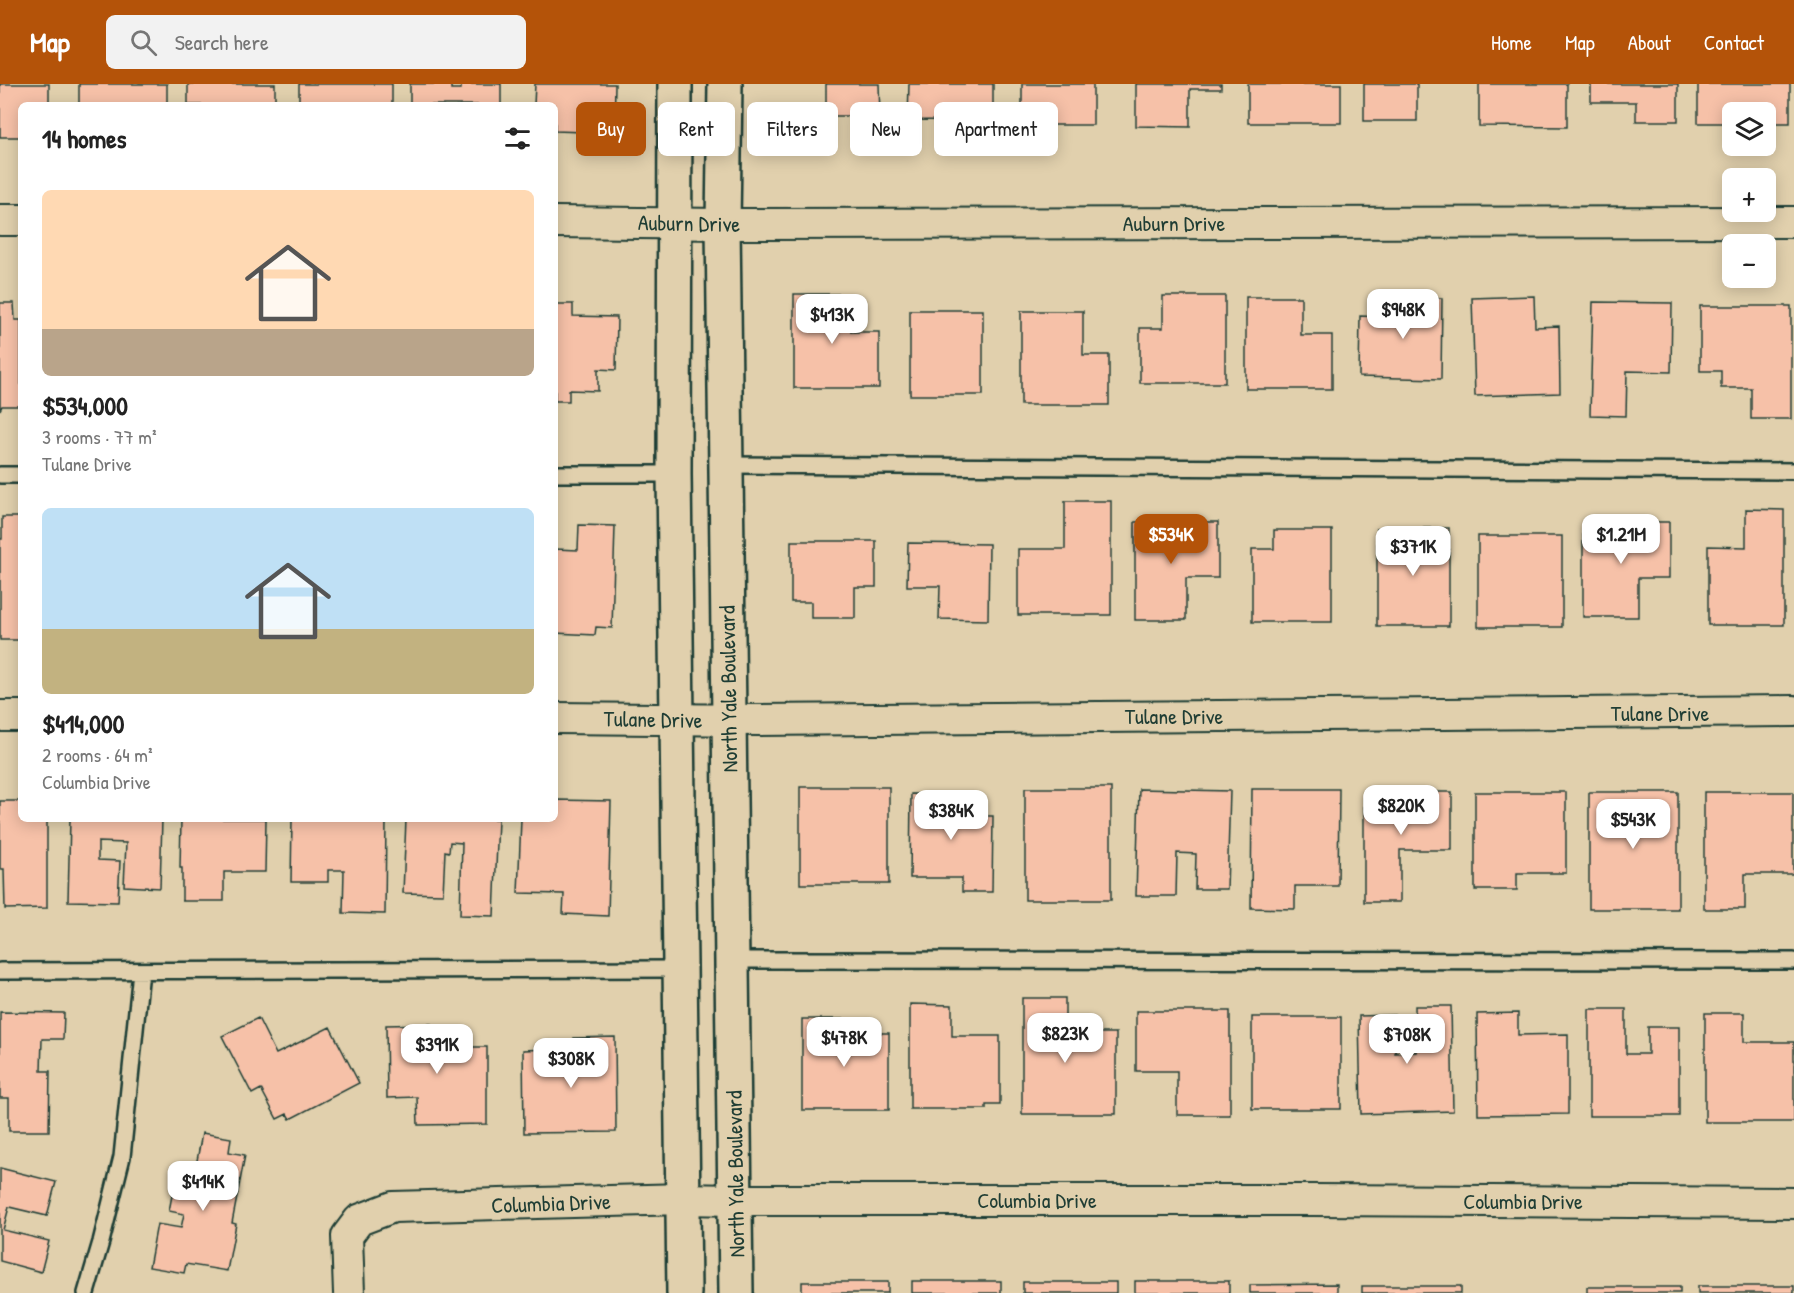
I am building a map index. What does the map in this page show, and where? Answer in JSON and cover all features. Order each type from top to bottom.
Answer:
[{"type":"street","points":[[675,84],[674,474],[684,1293]]},
{"type":"street","name":"North Yale Boulevard","points":[[725,84],[723,224],[736,1293]]},
{"type":"street","points":[[0,220],[18,220]]},
{"type":"street","name":"Auburn Drive","points":[[558,222],[723,224],[1794,222]]},
{"type":"street","name":"Tulane Drive","points":[[558,718],[728,720],[1794,711]]},
{"type":"street","points":[[0,716],[18,716]]},
{"type":"street","name":"Columbia Drive","points":[[349,1293],[347,1236],[360,1220],[393,1207],[683,1198],[1794,1203]]},
{"type":"lane","points":[[726,465],[1794,471]]},
{"type":"lane","points":[[558,474],[674,474]]},
{"type":"lane","points":[[0,475],[18,475]]},
{"type":"lane","points":[[732,960],[1794,961]]},
{"type":"lane","points":[[0,972],[680,969]]},
{"type":"lane","points":[[86,1293],[122,1157],[141,971]]},
{"type":"building","points":[[0,84],[49,84],[49,102],[18,102],[18,137],[0,137]]},
{"type":"building","points":[[79,84],[167,84],[167,102],[79,102]]},
{"type":"building","points":[[188,84],[275,84],[275,102],[188,102]]},
{"type":"building","points":[[299,84],[392,84],[392,102],[299,102]]},
{"type":"building","points":[[410,84],[451,84],[451,89],[461,89],[461,84],[501,84],[501,102],[410,102]]},
{"type":"building","points":[[535,84],[615,84],[615,102],[576,102],[576,132],[558,131],[558,102],[534,102]]},
{"type":"building","points":[[826,84],[879,84],[880,102],[850,102],[850,116],[838,116],[838,102],[826,102]]},
{"type":"building","points":[[909,84],[993,84],[993,102],[934,102],[934,120],[922,120],[922,102],[908,102]]},
{"type":"building","points":[[1022,84],[1093,84],[1093,125],[1058,125],[1058,102],[1022,102]]},
{"type":"building","points":[[1136,84],[1221,84],[1221,89],[1190,89],[1190,127],[1136,126]]},
{"type":"building","points":[[1248,84],[1341,84],[1341,123],[1248,123]]},
{"type":"building","points":[[1364,84],[1417,84],[1417,121],[1364,121]]},
{"type":"building","points":[[1479,84],[1567,84],[1567,127],[1479,126]]},
{"type":"building","points":[[1591,84],[1678,84],[1678,121],[1636,121],[1636,102],[1591,102]]},
{"type":"building","points":[[1698,84],[1790,84],[1790,123],[1776,123],[1776,102],[1722,102],[1722,123],[1698,123]]},
{"type":"building","points":[[794,294],[851,294],[851,332],[879,332],[879,388],[794,388]]},
{"type":"building","points":[[1163,296],[1225,296],[1225,383],[1140,383],[1140,328],[1163,328]]},
{"type":"building","points":[[1534,296],[1535,327],[1559,326],[1560,393],[1475,396],[1472,298]]},
{"type":"building","points":[[1246,297],[1301,297],[1301,335],[1332,335],[1332,389],[1246,389]]},
{"type":"building","points":[[1386,297],[1442,298],[1441,379],[1359,377],[1360,316],[1385,317]]},
{"type":"building","points":[[1593,302],[1672,303],[1671,372],[1627,371],[1626,416],[1590,415]]},
{"type":"building","points":[[0,303],[14,303],[15,320],[18,320],[18,406],[2,406],[0,410]]},
{"type":"building","points":[[558,304],[573,304],[573,316],[617,317],[616,370],[598,369],[598,391],[569,390],[569,401],[558,401]]},
{"type":"building","points":[[1700,306],[1791,306],[1791,419],[1751,419],[1751,388],[1721,388],[1721,371],[1700,371]]},
{"type":"building","points":[[910,310],[983,310],[983,395],[910,395]]},
{"type":"building","points":[[1021,311],[1083,311],[1083,355],[1109,355],[1109,405],[1021,405]]},
{"type":"building","points":[[1065,501],[1111,501],[1111,615],[1018,615],[1018,549],[1065,549]]},
{"type":"building","points":[[1746,509],[1784,510],[1784,625],[1708,625],[1708,546],[1746,547]]},
{"type":"building","points":[[2,517],[18,517],[18,640],[0,640],[0,539],[2,539]]},
{"type":"building","points":[[1135,522],[1218,522],[1218,578],[1186,578],[1186,620],[1135,620]]},
{"type":"building","points":[[1583,522],[1669,522],[1669,578],[1638,578],[1638,617],[1583,617]]},
{"type":"building","points":[[579,525],[615,526],[612,628],[596,627],[595,635],[558,633],[558,549],[578,550]]},
{"type":"building","points":[[1377,528],[1449,528],[1449,626],[1377,626]]},
{"type":"building","points":[[1274,530],[1332,530],[1332,622],[1252,622],[1252,549],[1274,549]]},
{"type":"building","points":[[1478,536],[1562,536],[1562,627],[1478,627]]},
{"type":"building","points":[[791,541],[876,541],[876,587],[855,587],[855,618],[811,618],[811,602],[791,602]]},
{"type":"building","points":[[908,543],[989,544],[988,620],[939,619],[940,586],[907,586]]},
{"type":"building","points":[[800,787],[889,787],[889,884],[800,884]]},
{"type":"building","points":[[1025,788],[1111,788],[1111,900],[1025,900]]},
{"type":"building","points":[[1139,789],[1230,791],[1227,889],[1195,889],[1196,854],[1177,853],[1176,896],[1136,896]]},
{"type":"building","points":[[1252,789],[1339,789],[1338,886],[1295,886],[1295,909],[1251,908]]},
{"type":"building","points":[[1364,792],[1452,792],[1452,850],[1400,850],[1400,902],[1364,902]]},
{"type":"building","points":[[1475,792],[1566,792],[1566,873],[1517,873],[1517,890],[1475,890]]},
{"type":"building","points":[[1589,792],[1678,792],[1678,909],[1589,909]]},
{"type":"building","points":[[1704,792],[1793,792],[1793,874],[1745,874],[1745,909],[1704,909]]},
{"type":"building","points":[[911,794],[971,795],[971,816],[993,816],[992,892],[962,892],[962,878],[910,878]]},
{"type":"building","points":[[558,800],[611,801],[608,916],[563,914],[564,894],[518,893],[521,822],[558,822]]},
{"type":"building","points":[[0,801],[18,801],[18,822],[47,822],[47,908],[5,909],[4,869],[0,869]]},
{"type":"building","points":[[70,822],[162,822],[160,888],[124,886],[126,843],[98,842],[98,860],[120,861],[118,902],[68,901]]},
{"type":"building","points":[[181,822],[266,822],[265,872],[224,872],[224,901],[182,901],[182,868],[180,868]]},
{"type":"building","points":[[292,822],[386,822],[385,914],[343,913],[344,870],[328,870],[328,882],[291,882]]},
{"type":"building","points":[[406,822],[498,822],[494,916],[460,915],[462,843],[450,842],[449,852],[445,851],[443,894],[403,893]]},
{"type":"building","points":[[1022,998],[1065,998],[1065,1033],[1116,1033],[1116,1114],[1022,1114]]},
{"type":"building","points":[[910,1004],[952,1005],[952,1036],[1000,1036],[1000,1105],[986,1105],[986,1109],[910,1109]]},
{"type":"building","points":[[1415,1006],[1451,1006],[1453,1111],[1361,1114],[1359,1016],[1395,1015],[1395,1053],[1416,1052]]},
{"type":"building","points":[[1589,1009],[1626,1009],[1626,1054],[1648,1054],[1648,1027],[1679,1027],[1679,1116],[1589,1116]]},
{"type":"building","points":[[1136,1011],[1230,1011],[1230,1115],[1177,1115],[1177,1071],[1136,1071]]},
{"type":"building","points":[[0,1012],[64,1013],[63,1039],[42,1039],[41,1071],[50,1071],[49,1131],[9,1131],[9,1098],[0,1098]]},
{"type":"building","points":[[1518,1013],[1518,1035],[1568,1034],[1568,1114],[1478,1115],[1477,1014]]},
{"type":"building","points":[[1705,1013],[1744,1013],[1744,1042],[1794,1042],[1794,1122],[1705,1122]]},
{"type":"building","points":[[1252,1017],[1341,1017],[1341,1109],[1252,1109]]},
{"type":"building","points":[[258,1018],[276,1054],[330,1027],[359,1083],[290,1119],[287,1114],[277,1119],[261,1089],[252,1094],[222,1036]]},
{"type":"building","points":[[802,1019],[847,1019],[847,1033],[889,1033],[889,1110],[802,1110]]},
{"type":"building","points":[[431,1024],[431,1036],[464,1036],[464,1047],[487,1047],[487,1124],[418,1125],[417,1097],[387,1098],[386,1025]]},
{"type":"building","points":[[615,1037],[616,1132],[524,1133],[523,1050],[553,1049],[553,1064],[575,1064],[574,1038]]},
{"type":"building","points":[[202,1133],[231,1138],[229,1152],[245,1155],[232,1223],[236,1224],[227,1271],[186,1264],[184,1273],[149,1267],[157,1224],[181,1228],[184,1214],[169,1211],[175,1180],[193,1183]]},
{"type":"building","points":[[0,1168],[56,1182],[47,1216],[9,1207],[3,1230],[49,1241],[41,1272],[0,1261]]},
{"type":"building","points":[[912,1281],[1001,1281],[1001,1293],[912,1293]]},
{"type":"building","points":[[1135,1281],[1229,1281],[1229,1293],[1135,1293]]},
{"type":"building","points":[[802,1282],[888,1282],[888,1293],[802,1293]]},
{"type":"building","points":[[1023,1282],[1116,1282],[1116,1293],[1023,1293]]},
{"type":"building","points":[[1337,1284],[1337,1293],[1250,1293],[1250,1285]]},
{"type":"building","points":[[1362,1286],[1461,1286],[1461,1293],[1362,1293]]},
{"type":"building","points":[[1698,1286],[1794,1286],[1794,1293],[1698,1293]]},
{"type":"building","points":[[1587,1287],[1680,1287],[1680,1293],[1587,1293]]}]
